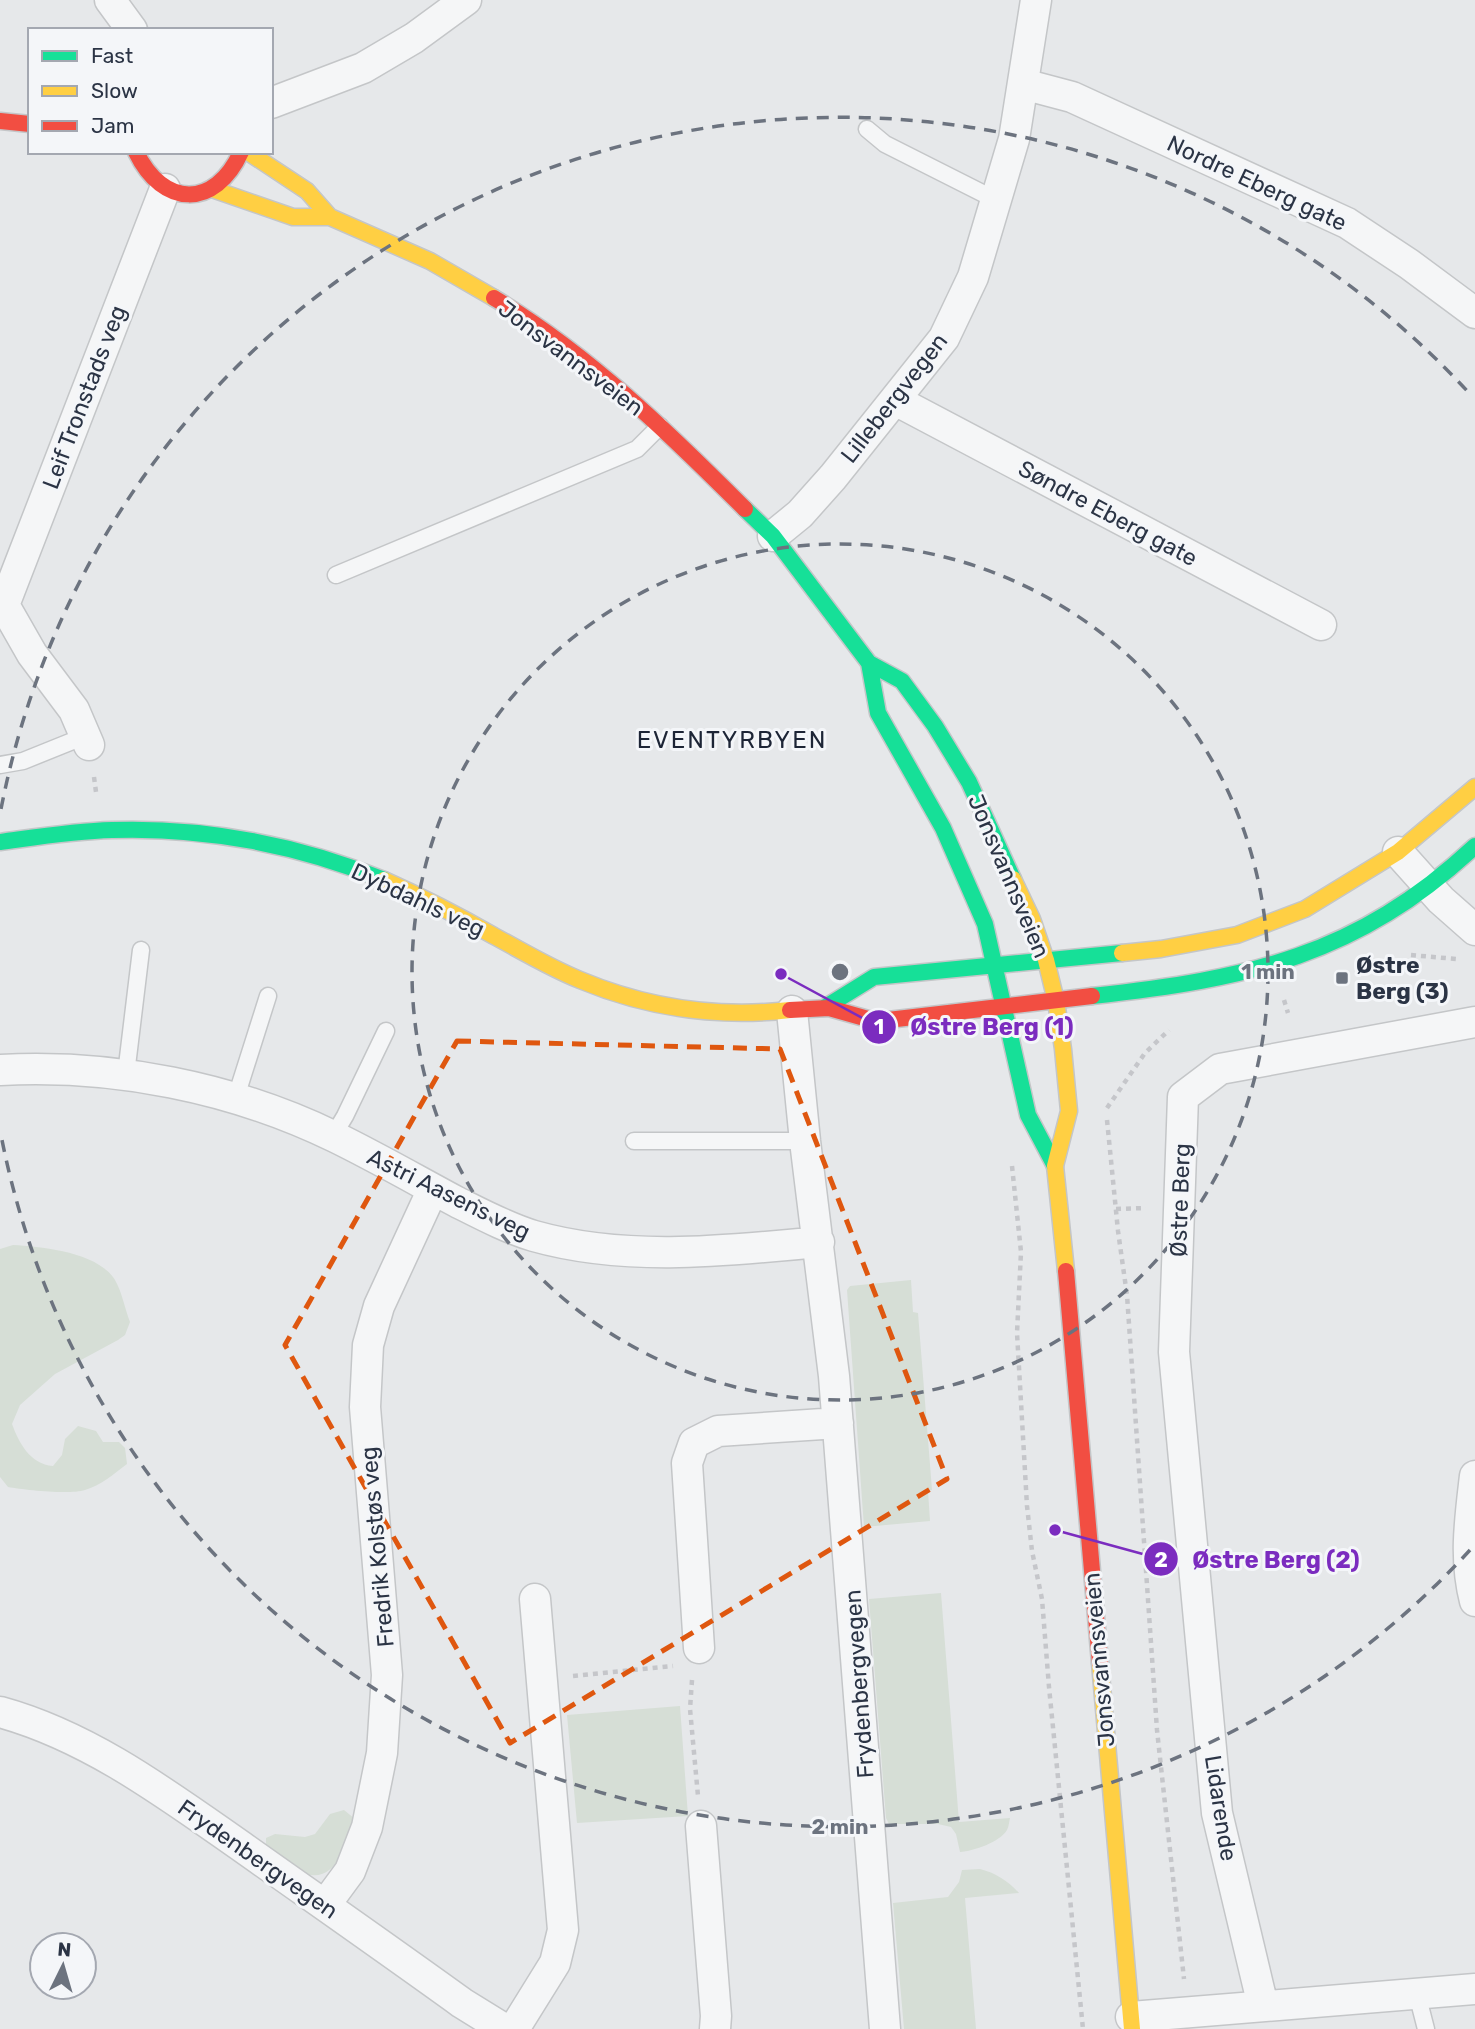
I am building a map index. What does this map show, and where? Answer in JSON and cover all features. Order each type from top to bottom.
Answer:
[{"type":"street","points":[[110,0],[131,28]]},
{"type":"street","points":[[273,102],[363,68],[414,38],[466,0]]},
{"type":"street","name":"Lillebergvegen","points":[[772,536],[800,514],[944,338],[973,277],[1014,139],[1036,0]]},
{"type":"street","name":"Nordre Eberg gate","points":[[1023,84],[1072,97],[1347,223],[1409,264],[1475,313]]},
{"type":"street","points":[[0,121],[28,124]]},
{"type":"street","points":[[120,155],[137,156],[154,181],[164,189],[188,194],[212,189],[232,173],[240,154]]},
{"type":"street","name":"Jonsvannsveien","points":[[251,154],[307,191],[330,217]]},
{"type":"street","name":"Leif Tronstads veg","points":[[87,740],[74,709],[32,654],[2,605],[164,189]]},
{"type":"street","name":"Jonsvannsveien","points":[[212,189],[293,217],[330,217],[430,261],[498,301],[558,341],[660,426],[772,536],[869,663],[902,681],[935,726],[969,782],[1032,919],[1056,1001],[1069,1111],[1055,1166],[1070,1311],[1131,2023]]},
{"type":"street","name":"Søndre Eberg gate","points":[[895,400],[1321,625]]},
{"type":"street","name":"Jonsvannsveien","points":[[869,663],[878,713],[943,828],[985,924],[1006,1007],[1028,1115],[1055,1166]]},
{"type":"street","name":"Dybdahls veg","points":[[824,1008],[874,977],[1161,949],[1237,934],[1305,909],[1353,881],[1398,852],[1475,786]]},
{"type":"street","name":"Dybdahls veg","points":[[0,842],[78,832],[138,830],[198,834],[258,843],[363,871],[460,917],[575,978],[616,994],[658,1005],[702,1012],[735,1014],[824,1008],[877,1020],[1187,985],[1251,972],[1296,958],[1360,931],[1399,909],[1475,846]]},
{"type":"street","points":[[1398,852],[1428,887],[1475,930]]},
{"type":"street","name":"Frydenbergvegen","points":[[792,1011],[838,1423],[885,2029]]},
{"type":"street","name":"Østre Berg","points":[[1198,1607],[1174,1352],[1183,1097],[1220,1069],[1475,1022]]},
{"type":"street","name":"Astri Aasens veg","points":[[0,1070],[126,1074],[236,1097],[333,1136],[485,1216],[531,1235],[577,1247],[671,1252],[819,1242]]},
{"type":"street","name":"Fredrik Kolstøs veg","points":[[325,1905],[350,1871],[367,1827],[382,1753],[387,1675],[365,1407],[368,1345],[379,1306],[433,1189]]},
{"type":"street","points":[[697,1655],[687,1463],[694,1443],[718,1431],[838,1423]]},
{"type":"street","points":[[1475,1476],[1467,1548],[1475,1601]]},
{"type":"street","points":[[514,2029],[555,1963],[563,1930],[535,1599]]},
{"type":"street","name":"Lidarende","points":[[1198,1607],[1217,1813],[1263,2006]]},
{"type":"street","name":"Frydenbergvegen","points":[[0,1712],[28,1720],[91,1749],[156,1787],[462,2003],[504,2029]]},
{"type":"street","points":[[701,1826],[715,2029]]},
{"type":"street","points":[[1131,2023],[1187,2011],[1475,1989]]},
{"type":"lane","points":[[867,130],[885,144],[996,200]]},
{"type":"lane","name":"Jonsvannsveien","points":[[336,575],[637,449],[660,426]]},
{"type":"lane","name":"Leif Tronstads veg","points":[[0,765],[23,761],[87,740]]},
{"type":"lane","points":[[126,1074],[141,950]]},
{"type":"lane","points":[[236,1097],[268,996]]},
{"type":"lane","points":[[333,1136],[386,1031]]},
{"type":"lane","points":[[634,1141],[805,1141]]},
{"type":"lane","points":[[1417,1994],[1426,2029]]},
{"type":"path","points":[[1411,955],[1462,959]]},
{"type":"path","points":[[1284,999],[1288,1013]]},
{"type":"path","points":[[1106,1108],[1145,1053],[1169,1030]]},
{"type":"path","points":[[1105,1101],[1127,1295],[1157,1730],[1187,2011]]},
{"type":"path","points":[[1011,1162],[1021,1252],[1017,1333],[1028,1517],[1042,1599],[1083,2029]]},
{"type":"path","points":[[1017,1333],[1023,1334]]},
{"type":"path","points":[[541,1679],[661,1669],[697,1655],[690,1710],[701,1826]]},
{"type":"highlighted area","points":[[457,1041],[780,1049],[947,1479],[510,1743],[285,1345]]},
{"type":"shaded area","points":[[13,1245],[69,1253],[96,1263],[115,1280],[130,1322],[125,1335],[118,1340],[55,1374],[20,1405],[12,1424],[26,1451],[38,1461],[53,1466],[62,1455],[65,1439],[78,1426],[96,1431],[103,1442],[119,1442],[125,1448],[127,1464],[102,1482],[85,1490],[58,1492],[8,1487],[0,1477],[0,1249]]},
{"type":"shaded area","points":[[911,1280],[913,1312],[918,1313],[932,1490],[928,1491],[930,1521],[864,1527],[847,1290],[850,1286]]},
{"type":"shaded area","points":[[941,1593],[959,1822],[1010,1818],[1007,1830],[999,1838],[979,1848],[960,1852],[956,1834],[951,1827],[938,1824],[889,1824],[886,1818],[869,1599]]},
{"type":"shaded area","points":[[680,1706],[688,1816],[577,1823],[567,1715]]},
{"type":"shaded area","points":[[344,1810],[355,1819],[343,1852],[329,1870],[320,1875],[309,1875],[296,1870],[266,1846],[266,1838],[275,1834],[305,1837],[315,1834],[330,1814]]},
{"type":"shaded area","points":[[980,1869],[1001,1878],[1019,1893],[965,1898],[976,2029],[904,2029],[893,1903],[948,1897],[959,1882],[962,1870]]},
{"type":"traffic: fast","points":[[745,509],[773,536],[869,663],[902,681],[935,726],[969,782],[1013,879]]},
{"type":"traffic: fast","points":[[869,663],[878,713],[943,828],[985,924],[1028,1115],[1055,1166]]},
{"type":"traffic: fast","points":[[0,842],[98,831],[147,830],[217,835],[319,857],[384,880]]},
{"type":"traffic: fast","points":[[1092,996],[1201,981],[1298,956],[1343,937],[1387,913],[1431,883],[1475,846]]},
{"type":"traffic: fast","points":[[824,1008],[874,977],[1122,953]]},
{"type":"traffic: slow","points":[[251,154],[307,191],[330,217]]},
{"type":"traffic: slow","points":[[212,189],[293,217],[330,217],[430,261],[494,298]]},
{"type":"traffic: slow","points":[[1122,953],[1237,935],[1305,909],[1398,852],[1475,787]]},
{"type":"traffic: slow","points":[[1013,879],[1032,919],[1046,960],[1056,1001],[1063,1049],[1069,1111],[1055,1166],[1066,1271]]},
{"type":"traffic: slow","points":[[384,880],[558,970],[605,990],[657,1004],[710,1011],[736,1013],[790,1010]]},
{"type":"traffic: slow","points":[[1100,1663],[1132,2029]]},
{"type":"traffic: jam","points":[[0,121],[28,124]]},
{"type":"traffic: jam","points":[[137,154],[160,184],[174,192],[189,194],[203,192],[217,184],[230,171],[240,154]]},
{"type":"traffic: jam","points":[[494,298],[529,320],[594,369],[657,423],[745,509]]},
{"type":"traffic: jam","points":[[790,1010],[829,1008],[868,1019],[888,1020],[1092,996]]},
{"type":"traffic: jam","points":[[1066,1271],[1100,1663]]},
{"type":"place","name":"Østre Berg (1)","points":[[781,974]]},
{"type":"place","name":"Østre Berg (3)","points":[[1342,978]]},
{"type":"place","name":"Østre Berg (2)","points":[[1055,1530]]},
{"type":"district","name":"EVENTYRBYEN","points":[[732,740]]}]
